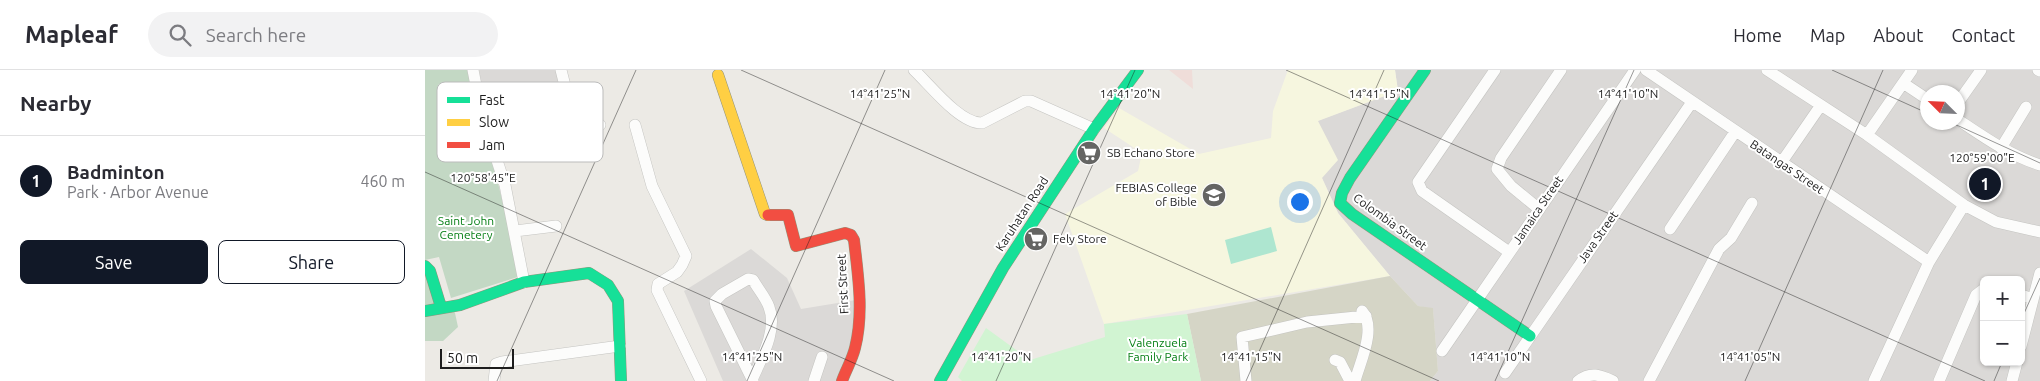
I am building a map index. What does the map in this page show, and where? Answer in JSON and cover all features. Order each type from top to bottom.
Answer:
[{"type":"street","points":[[915,70],[955,110],[974,123],[982,123],[1025,101],[1031,100],[1094,129]]},
{"type":"street","name":"Karuhatan Road","points":[[943,380],[1003,268],[1094,129],[1138,70]]},
{"type":"street","name":"Colombia Street","points":[[1425,70],[1350,178],[1342,193],[1340,203],[1352,214],[1530,336]]},
{"type":"street","points":[[1495,70],[1418,182],[1422,191],[1509,252]]},
{"type":"street","points":[[1539,209],[1511,186],[1497,169],[1501,158],[1561,70]]},
{"type":"street","name":"Jamaica Street","points":[[1442,351],[1635,70]]},
{"type":"street","name":"Batangas Street","points":[[1645,70],[1929,262]]},
{"type":"street","points":[[1867,135],[1912,70]]},
{"type":"street","points":[[1965,93],[1981,70]]},
{"type":"street","points":[[1771,71],[1867,135],[1964,205],[1996,222],[2040,232]]},
{"type":"street","name":"First Street","points":[[718,74],[765,214],[770,217],[783,214],[789,215],[796,246],[845,233],[851,235],[855,240],[858,286],[857,334],[854,350],[842,381]]},
{"type":"street","points":[[1903,83],[1920,94]]},
{"type":"street","name":"Java Street","points":[[1505,373],[1692,102]]},
{"type":"street","points":[[1781,163],[1821,105]]},
{"type":"street","points":[[2001,148],[2026,107]]},
{"type":"street","points":[[635,125],[653,186],[686,256],[682,266],[658,284],[657,290],[701,381]]},
{"type":"street","points":[[1965,125],[2019,158],[2040,165]]},
{"type":"street","points":[[1670,229],[1735,132]]},
{"type":"street","points":[[498,162],[505,185],[524,282]]},
{"type":"street","points":[[1649,381],[1719,249],[1731,238],[1753,203]]},
{"type":"street","points":[[1873,381],[1929,262],[1964,205]]},
{"type":"street","points":[[515,231],[556,226]]},
{"type":"street","points":[[425,266],[430,272],[441,307]]},
{"type":"street","points":[[425,311],[460,305],[524,282],[589,273],[608,285],[615,293],[618,301],[621,381]]},
{"type":"street","points":[[2025,330],[2040,273]]},
{"type":"street","points":[[748,279],[753,280],[769,306],[771,314],[771,330],[764,355],[752,380],[715,306],[715,301],[722,294],[748,279]]},
{"type":"street","points":[[1939,381],[1976,295],[1980,292]]},
{"type":"street","points":[[2025,297],[2033,299]]},
{"type":"street","points":[[1246,381],[1242,337],[1307,322],[1364,313],[1368,334],[1355,381]]},
{"type":"street","points":[[494,381],[496,364],[502,362],[620,346]]},
{"type":"street","points":[[813,381],[822,358]]},
{"type":"street","points":[[1335,360],[1340,362],[1350,381]]},
{"type":"street","points":[[2012,381],[2016,366]]},
{"type":"street","points":[[1578,381],[1592,374],[1600,374],[1613,381]]},
{"type":"shaded area","points":[[479,70],[558,70],[562,82],[481,82]]},
{"type":"shaded area","points":[[1169,70],[1192,70],[1193,89]]},
{"type":"shaded area","name":"FEBIAS College of Bible","points":[[1288,70],[1395,70],[1398,91],[1318,121],[1338,160],[1322,178],[1338,213],[1390,276],[1104,324],[1065,214],[1138,171],[1142,153],[1104,128],[1119,108],[1199,154],[1271,138],[1273,111]]},
{"type":"shaded area","points":[[1395,70],[2040,70],[2040,381],[1430,381],[1438,371],[1433,309],[1418,306],[1390,276],[1338,213],[1322,178],[1317,121],[1398,91]]},
{"type":"shaded area","points":[[751,249],[787,278],[801,309],[856,300],[857,317],[840,381],[723,381],[684,291]]},
{"type":"shaded area","points":[[1390,276],[1418,306],[1433,308],[1438,371],[1430,381],[1201,381],[1187,314]]},
{"type":"green space","name":"Saint John Cemetery","points":[[425,70],[470,70],[473,82],[437,82],[437,162],[493,162],[521,276],[451,298],[439,257],[425,260]]},
{"type":"green space","points":[[1987,171],[1996,176],[1984,195],[1976,188]]},
{"type":"green space","points":[[1271,227],[1277,251],[1231,264],[1225,240]]},
{"type":"green space","points":[[425,274],[455,313],[458,327],[443,341],[425,341]]},
{"type":"green space","name":"Valenzuela Family Park","points":[[1187,314],[1201,381],[962,381],[958,377],[986,328],[1030,360],[1105,337],[1104,324]]},
{"type":"traffic: fast","points":[[940,381],[1003,268],[1094,129],[1138,70]]},
{"type":"traffic: fast","points":[[1425,70],[1350,178],[1342,193],[1340,203],[1352,214],[1530,336]]},
{"type":"traffic: fast","points":[[425,266],[430,271],[441,307]]},
{"type":"traffic: fast","points":[[425,311],[460,305],[524,282],[589,273],[608,285],[618,301],[621,381]]},
{"type":"traffic: slow","points":[[718,75],[765,214],[768,215]]},
{"type":"traffic: jam","points":[[768,215],[788,215],[796,246],[845,233],[851,235],[854,240],[860,308],[858,335],[854,352],[842,381]]},
{"type":"place","name":"SB Echano Store","points":[[1089,153]]},
{"type":"place","name":"Badminton","points":[[1985,184]]},
{"type":"place","name":"FEBIAS College of Bible","points":[[1214,195]]},
{"type":"place","name":"Fely Store","points":[[1036,239]]}]
